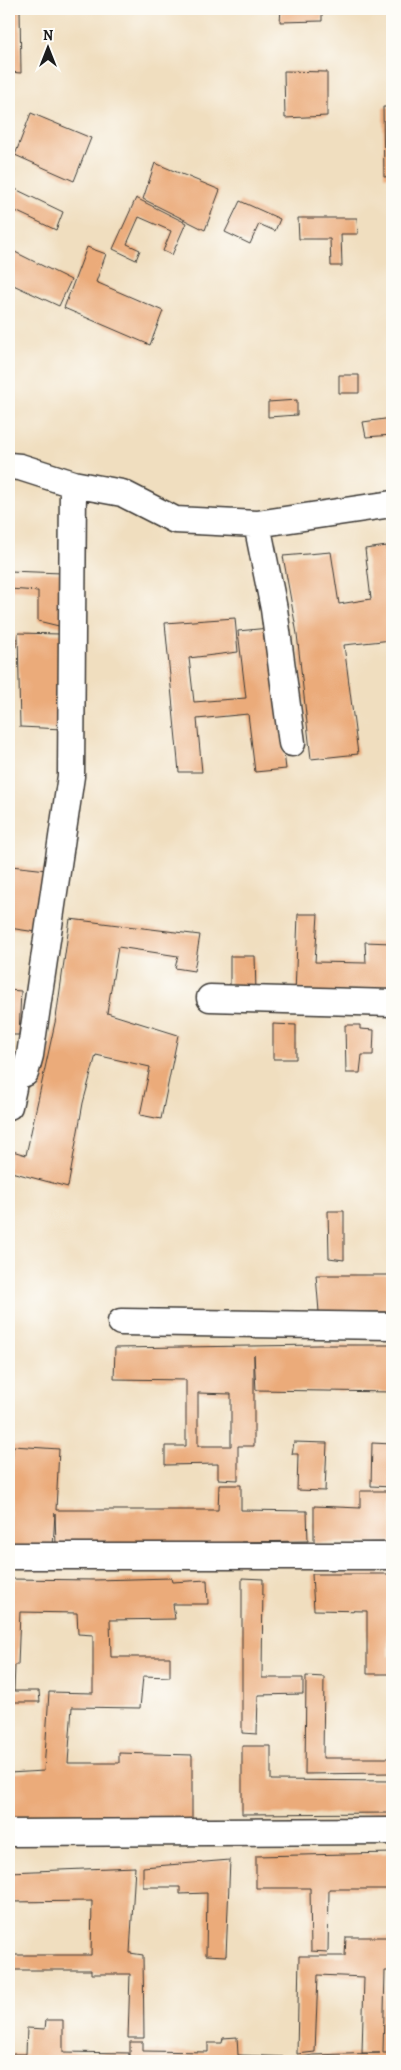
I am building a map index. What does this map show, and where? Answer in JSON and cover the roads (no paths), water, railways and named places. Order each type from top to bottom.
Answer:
[{"type":"street","points":[[9,466],[20,467],[74,484],[122,493],[175,520],[257,524],[392,504]]},
{"type":"street","points":[[9,1106],[13,1088],[10,1078],[25,1074],[30,1055],[71,776],[74,484]]},
{"type":"street","points":[[257,524],[274,609],[292,743]]},
{"type":"street","points":[[210,998],[392,1003]]},
{"type":"street","points":[[121,1322],[392,1326]]},
{"type":"street","points":[[9,1556],[392,1556]]},
{"type":"street","points":[[9,1833],[392,1831]]}]
